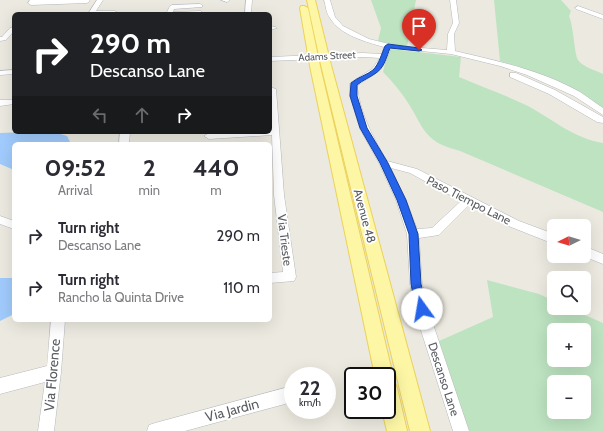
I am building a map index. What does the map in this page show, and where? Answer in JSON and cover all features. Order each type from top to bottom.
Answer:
[{"type":"main road","name":"Avenue 48","points":[[302,0],[420,431]]},
{"type":"main road","name":"Avenue 48","points":[[310,2],[319,59],[382,367]]},
{"type":"main road","points":[[394,419],[397,431]]},
{"type":"street","points":[[33,0],[30,3],[87,1]]},
{"type":"street","points":[[92,12],[100,0]]},
{"type":"street","points":[[248,12],[249,0]]},
{"type":"street","points":[[327,0],[332,17],[341,27],[356,35],[388,46],[451,52],[479,58],[530,73],[577,94],[603,112]]},
{"type":"street","points":[[451,52],[451,34],[456,23],[453,0]]},
{"type":"street","points":[[578,8],[593,12],[603,17]]},
{"type":"street","points":[[0,39],[4,39],[12,30]]},
{"type":"street","points":[[377,43],[380,60]]},
{"type":"street","points":[[380,60],[388,46]]},
{"type":"street","points":[[479,58],[485,66],[526,79],[552,92],[600,120],[603,120]]},
{"type":"street","name":"Adams Street","points":[[272,59],[380,60]]},
{"type":"street","name":"Adams Street","points":[[272,65],[319,59]]},
{"type":"street","name":"Descanso Lane","points":[[380,60],[375,72],[361,78],[353,85],[354,96],[364,128],[384,163],[401,200],[414,234],[416,284],[425,321],[461,431]]},
{"type":"street","points":[[0,73],[12,72]]},
{"type":"street","points":[[0,78],[12,78]]},
{"type":"street","name":"Via Trieste","points":[[272,89],[276,132],[275,195],[290,277],[272,278]]},
{"type":"street","points":[[0,103],[12,102]]},
{"type":"street","points":[[272,132],[276,132]]},
{"type":"street","points":[[209,136],[242,134]]},
{"type":"street","name":"Paso Tiempo Lane","points":[[384,163],[413,171],[515,224],[547,236]]},
{"type":"street","points":[[414,234],[435,232],[469,199]]},
{"type":"street","points":[[0,220],[12,224]]},
{"type":"street","points":[[591,254],[603,259]]},
{"type":"street","name":"Via Florence","points":[[46,431],[54,372],[58,322]]},
{"type":"street","points":[[0,386],[54,372]]},
{"type":"street","name":"Via Jardin","points":[[155,431],[284,396]]},
{"type":"green space","points":[[371,0],[416,0],[407,47],[378,41],[381,28]]},
{"type":"green space","points":[[494,0],[561,0],[571,11],[569,16],[578,60],[586,66],[603,74],[603,108],[553,81],[500,61]]},
{"type":"green space","points":[[391,49],[461,57],[459,77],[528,106],[573,133],[593,141],[603,143],[603,212],[460,151],[442,145],[434,140],[425,132],[401,92],[383,72],[388,51]]},
{"type":"green space","points":[[487,280],[539,294],[547,298],[547,315],[585,315],[603,323],[603,431],[469,431],[439,341],[493,317]]},
{"type":"water","points":[[0,133],[60,134],[67,136],[70,142],[12,142],[12,169],[0,164]]},
{"type":"water","points":[[0,278],[12,278],[12,315],[0,321]]},
{"type":"route","points":[[419,50],[388,46],[383,61],[375,72],[361,78],[353,85],[354,96],[364,128],[384,163],[401,200],[414,234],[416,284],[422,309]]}]
